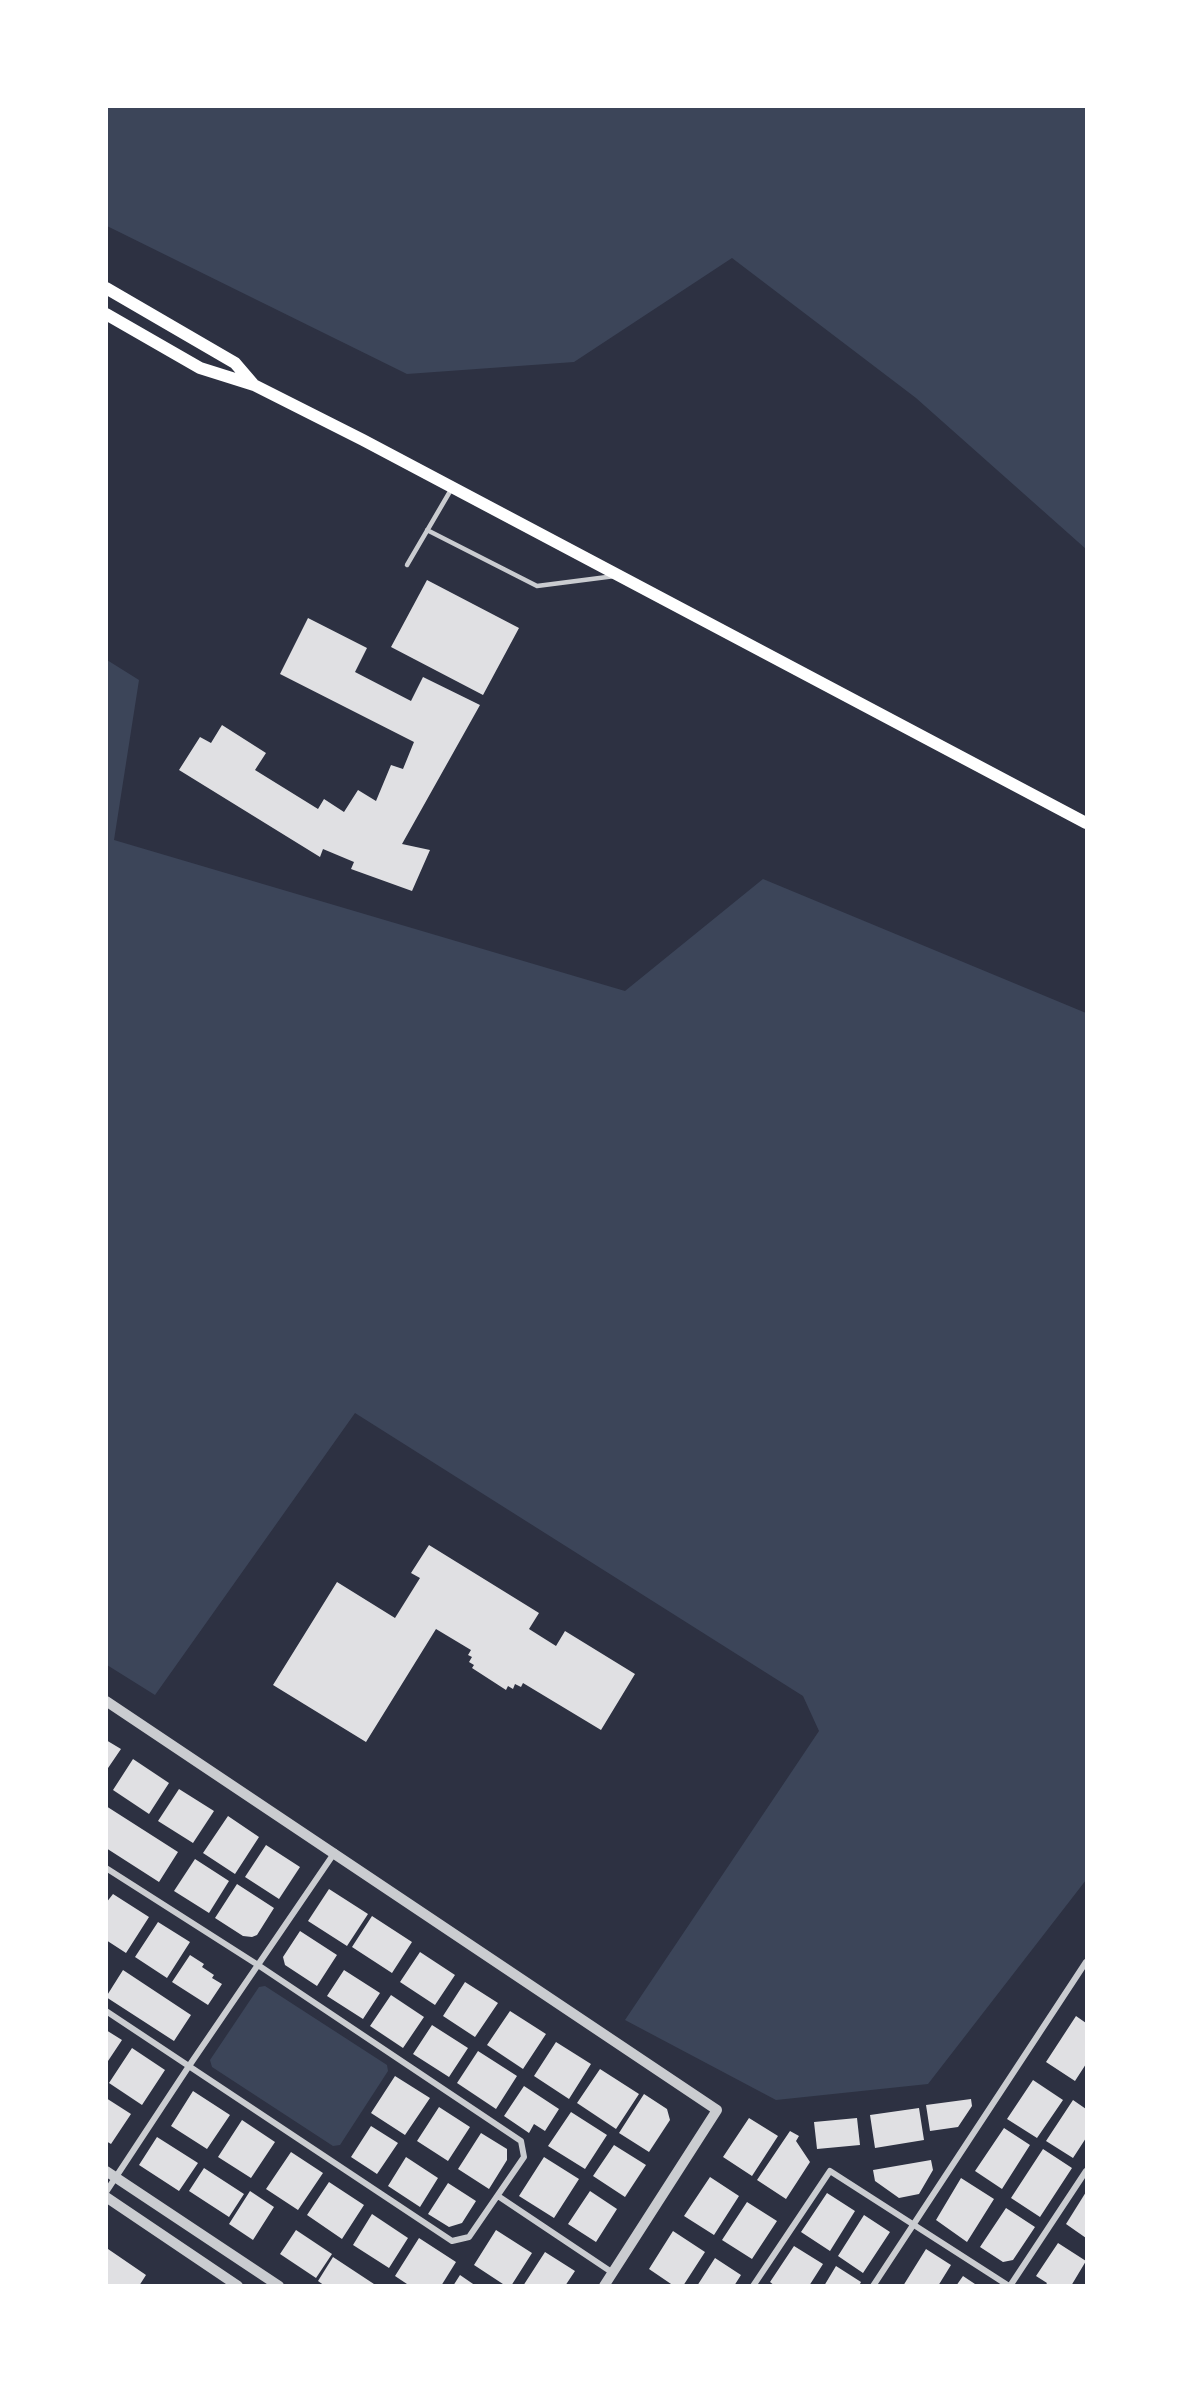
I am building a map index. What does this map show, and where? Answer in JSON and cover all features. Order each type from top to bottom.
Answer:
[{"type":"main road","points":[[106,288],[236,363],[254,385]]},
{"type":"main road","points":[[106,314],[200,368],[254,385],[1086,823]]},
{"type":"street","points":[[106,1701],[335,1852],[717,2110],[604,2286]]},
{"type":"street","points":[[106,2192],[335,1852]]},
{"type":"street","points":[[106,1868],[258,1965],[521,2140],[524,2157],[469,2237],[452,2241],[106,2011]]},
{"type":"street","points":[[873,2286],[1086,1962]]},
{"type":"street","points":[[106,2171],[279,2286]]},
{"type":"street","points":[[753,2286],[831,2171],[1010,2286],[1086,2171]]},
{"type":"street","points":[[498,2196],[613,2272]]},
{"type":"street","points":[[106,2197],[238,2286]]},
{"type":"lane","points":[[407,565],[452,488]]},
{"type":"lane","points":[[427,530],[537,586],[619,576]]},
{"type":"shaded area","points":[[106,107],[1086,107],[1086,549],[916,398],[732,258],[574,362],[407,374],[107,226]]},
{"type":"shaded area","points":[[107,660],[139,680],[114,840],[625,991],[763,879],[1086,1013],[1086,1880],[928,2084],[776,2100],[625,2020],[819,1731],[803,1696],[355,1413],[155,1695],[107,1665]]},
{"type":"shaded area","points":[[265,1986],[387,2065],[388,2071],[340,2145],[333,2146],[212,2067],[210,2060],[259,1987]]},
{"type":"building","points":[[427,580],[519,628],[483,695],[391,647]]},
{"type":"building","points":[[308,618],[367,648],[355,672],[411,701],[423,677],[480,705],[402,844],[430,850],[412,891],[351,869],[354,862],[323,849],[320,857],[179,770],[200,737],[211,743],[222,725],[266,753],[255,770],[318,809],[324,799],[344,812],[358,790],[376,801],[391,765],[403,769],[414,742],[280,674]]},
{"type":"building","points":[[429,1545],[539,1613],[529,1629],[556,1646],[565,1631],[635,1674],[601,1730],[523,1683],[521,1687],[515,1684],[513,1689],[508,1686],[506,1690],[472,1668],[474,1665],[469,1662],[472,1657],[468,1655],[471,1650],[436,1629],[366,1742],[273,1685],[337,1582],[395,1618],[420,1578],[411,1573]]},
{"type":"building","points":[[106,1740],[121,1749],[106,1771]]},
{"type":"building","points":[[133,1759],[169,1783],[149,1814],[113,1790]]},
{"type":"building","points":[[179,1789],[214,1811],[193,1843],[158,1821]]},
{"type":"building","points":[[106,1806],[178,1852],[159,1882],[106,1848]]},
{"type":"building","points":[[228,1816],[259,1837],[235,1874],[203,1853]]},
{"type":"building","points":[[266,1845],[300,1867],[279,1899],[245,1877]]},
{"type":"building","points":[[195,1859],[229,1881],[209,1913],[174,1891]]},
{"type":"building","points":[[237,1884],[274,1908],[257,1935],[252,1937],[243,1936],[215,1918]]},
{"type":"building","points":[[329,1889],[368,1914],[347,1946],[308,1921]]},
{"type":"building","points":[[113,1894],[149,1917],[126,1953],[106,1940],[106,1903]]},
{"type":"building","points":[[372,1916],[412,1942],[392,1973],[352,1947]]},
{"type":"building","points":[[158,1922],[190,1942],[167,1978],[135,1957]]},
{"type":"building","points":[[300,1931],[337,1955],[317,1986],[285,1965],[283,1957]]},
{"type":"building","points":[[420,1952],[455,1975],[435,2005],[400,1982]]},
{"type":"building","points":[[190,1955],[204,1964],[202,1967],[214,1975],[212,1978],[222,1984],[208,2005],[172,1982]]},
{"type":"building","points":[[123,1970],[191,2015],[174,2041],[106,1997]]},
{"type":"building","points":[[344,1970],[380,1993],[363,2019],[327,1996]]},
{"type":"building","points":[[465,1982],[498,2003],[475,2037],[443,2016]]},
{"type":"building","points":[[391,1995],[424,2017],[403,2048],[370,2026]]},
{"type":"building","points":[[510,2011],[546,2034],[523,2069],[487,2045]]},
{"type":"building","points":[[1076,2016],[1086,2023],[1086,2064],[1075,2081],[1046,2062]]},
{"type":"building","points":[[432,2025],[468,2048],[449,2077],[413,2054]]},
{"type":"building","points":[[106,2030],[122,2040],[106,2064]]},
{"type":"building","points":[[556,2042],[591,2064],[569,2099],[534,2076]]},
{"type":"building","points":[[132,2048],[165,2070],[142,2105],[109,2083]]},
{"type":"building","points":[[478,2051],[517,2076],[496,2109],[457,2083]]},
{"type":"building","points":[[600,2069],[639,2094],[616,2129],[577,2103]]},
{"type":"building","points":[[395,2076],[430,2098],[405,2135],[371,2113]]},
{"type":"building","points":[[1033,2080],[1063,2100],[1037,2138],[1007,2119]]},
{"type":"building","points":[[524,2086],[559,2109],[545,2131],[534,2124],[529,2133],[504,2116]]},
{"type":"building","points":[[193,2091],[230,2115],[207,2149],[171,2126]]},
{"type":"building","points":[[644,2094],[667,2109],[670,2120],[649,2152],[619,2133]]},
{"type":"building","points":[[106,2098],[131,2114],[111,2144],[106,2141]]},
{"type":"building","points":[[971,2099],[972,2106],[958,2127],[930,2131],[926,2105]]},
{"type":"building","points":[[1073,2100],[1086,2109],[1086,2138],[1073,2158],[1046,2141]]},
{"type":"building","points":[[439,2107],[470,2127],[448,2161],[417,2141]]},
{"type":"building","points":[[919,2108],[924,2140],[875,2148],[870,2115]]},
{"type":"building","points":[[571,2112],[607,2135],[585,2169],[548,2146]]},
{"type":"building","points":[[749,2118],[778,2136],[752,2176],[723,2157]]},
{"type":"building","points":[[857,2118],[860,2145],[817,2149],[814,2122]]},
{"type":"building","points":[[242,2120],[275,2142],[251,2178],[218,2157]]},
{"type":"building","points":[[371,2126],[398,2143],[377,2174],[351,2157]]},
{"type":"building","points":[[1004,2128],[1030,2145],[1002,2189],[975,2171]]},
{"type":"building","points":[[790,2131],[799,2136],[796,2141],[810,2162],[786,2199],[757,2180]]},
{"type":"building","points":[[481,2133],[507,2149],[507,2160],[489,2189],[458,2169]]},
{"type":"building","points":[[157,2137],[198,2163],[179,2191],[139,2165]]},
{"type":"building","points":[[614,2145],[646,2165],[625,2197],[593,2176]]},
{"type":"building","points":[[1043,2149],[1072,2168],[1040,2217],[1011,2198]]},
{"type":"building","points":[[291,2152],[323,2173],[298,2210],[266,2189]]},
{"type":"building","points":[[406,2157],[438,2178],[420,2207],[388,2186]]},
{"type":"building","points":[[544,2157],[579,2179],[554,2218],[519,2196]]},
{"type":"building","points":[[931,2160],[933,2170],[919,2194],[899,2198],[875,2181],[873,2170]]},
{"type":"building","points":[[204,2168],[244,2194],[229,2217],[189,2191]]},
{"type":"building","points":[[710,2177],[739,2196],[714,2235],[684,2216]]},
{"type":"building","points":[[961,2178],[994,2199],[967,2242],[936,2220]]},
{"type":"building","points":[[329,2182],[364,2205],[342,2239],[307,2215]]},
{"type":"building","points":[[448,2183],[476,2201],[462,2223],[449,2227],[428,2214]]},
{"type":"building","points":[[250,2191],[274,2207],[253,2240],[229,2224]]},
{"type":"building","points":[[590,2191],[617,2209],[596,2242],[568,2224]]},
{"type":"building","points":[[1086,2192],[1086,2238],[1066,2224]]},
{"type":"building","points":[[827,2193],[855,2211],[830,2251],[801,2232]]},
{"type":"building","points":[[747,2202],[777,2221],[752,2259],[722,2240]]},
{"type":"building","points":[[1006,2208],[1035,2227],[1013,2260],[1003,2262],[980,2247]]},
{"type":"building","points":[[372,2214],[408,2238],[389,2268],[353,2245]]},
{"type":"building","points":[[864,2215],[890,2232],[863,2273],[838,2256]]},
{"type":"building","points":[[296,2230],[332,2254],[316,2278],[280,2254]]},
{"type":"building","points":[[496,2230],[532,2253],[511,2286],[506,2286],[474,2265]]},
{"type":"building","points":[[673,2231],[705,2252],[683,2286],[674,2286],[649,2269]]},
{"type":"building","points":[[419,2238],[456,2262],[441,2286],[410,2286],[395,2276]]},
{"type":"building","points":[[1058,2243],[1086,2261],[1071,2286],[1045,2286],[1047,2283],[1036,2276]]},
{"type":"building","points":[[794,2246],[823,2264],[809,2286],[775,2286],[770,2282]]},
{"type":"building","points":[[108,2249],[146,2275],[139,2286],[106,2286]]},
{"type":"building","points":[[926,2249],[951,2265],[938,2286],[903,2286]]},
{"type":"building","points":[[545,2252],[575,2271],[565,2286],[523,2286]]},
{"type":"building","points":[[333,2257],[377,2286],[325,2286],[318,2281]]},
{"type":"building","points":[[715,2258],[741,2275],[734,2286],[697,2286]]},
{"type":"building","points":[[836,2266],[861,2282],[859,2286],[824,2286]]},
{"type":"building","points":[[460,2275],[476,2286],[453,2286]]},
{"type":"building","points":[[963,2276],[978,2286],[956,2286]]}]
